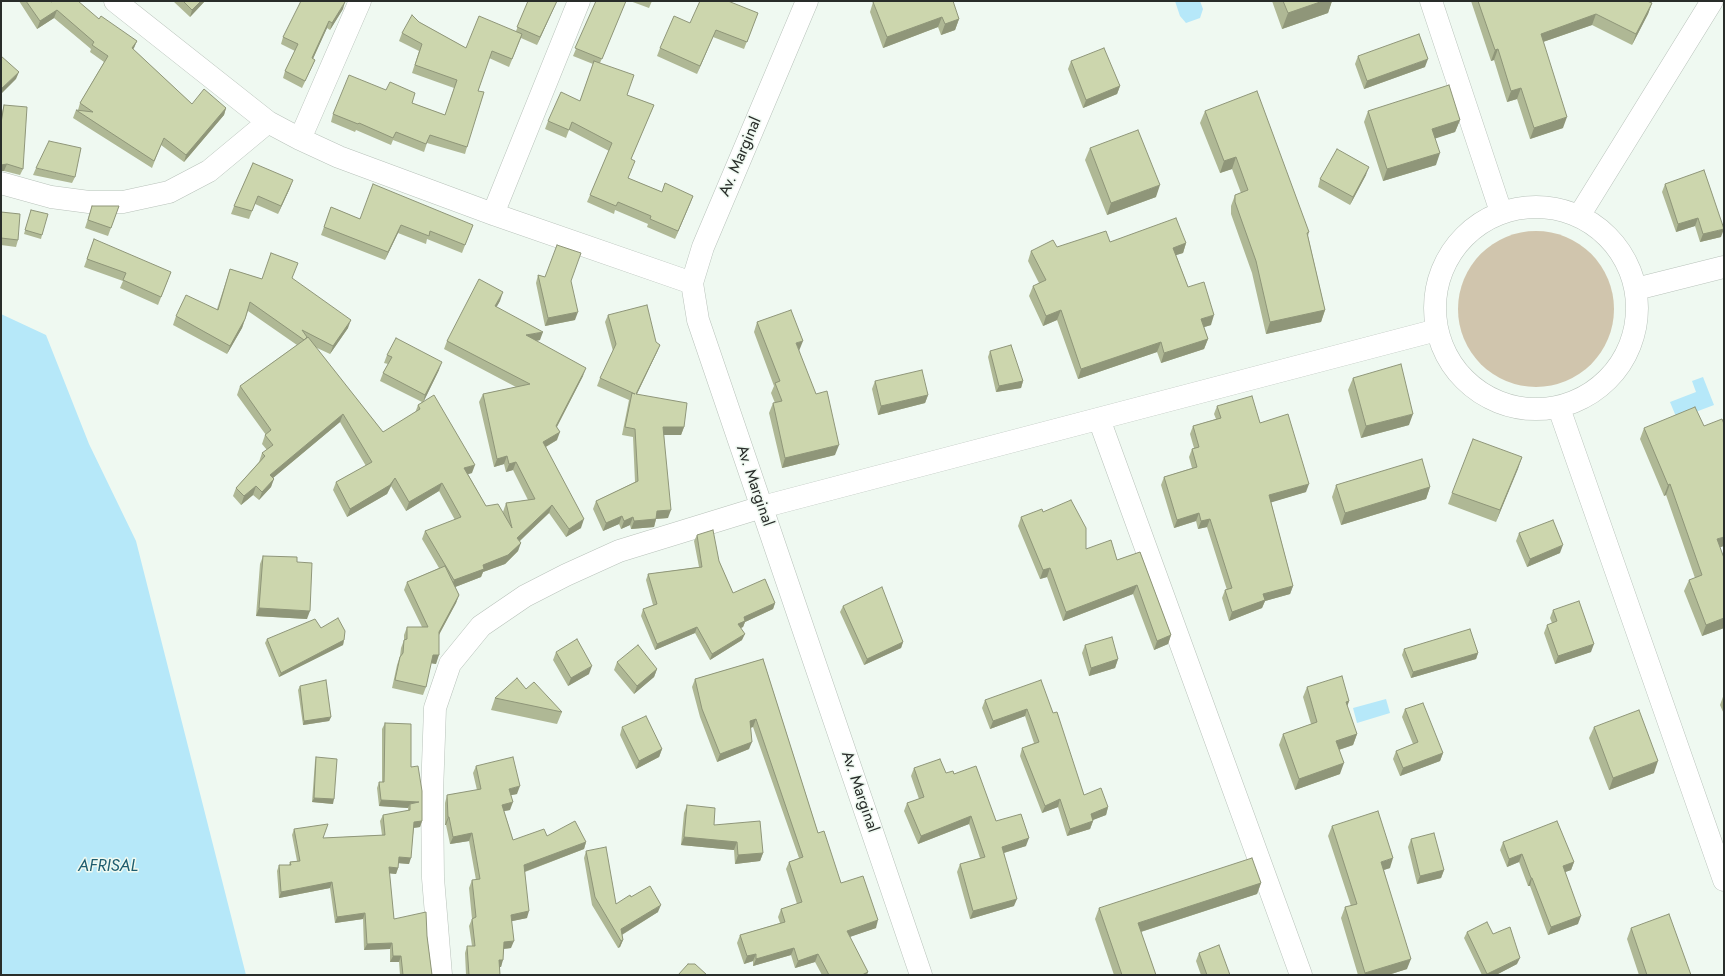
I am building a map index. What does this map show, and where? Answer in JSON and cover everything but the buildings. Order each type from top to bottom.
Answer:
[{"type":"street","points":[[115,1],[268,122],[300,139],[339,157],[493,214],[692,283]]},
{"type":"street","points":[[300,139],[360,1]]},
{"type":"street","points":[[493,214],[579,1]]},
{"type":"street","name":"Av. Marginal","points":[[807,1],[703,246],[692,283],[698,320],[921,975]]},
{"type":"street","points":[[1432,1],[1501,212]]},
{"type":"street","points":[[1579,216],[1712,1]]},
{"type":"street","points":[[1,183],[51,197],[89,202],[123,202],[169,192],[209,171],[268,122]]},
{"type":"street","points":[[1527,206],[1554,208],[1579,216],[1606,234],[1625,259],[1636,289],[1636,328],[1622,364],[1594,392],[1559,408],[1519,409],[1482,394],[1453,367],[1437,330],[1435,293],[1447,259],[1470,230],[1501,212],[1527,206]]},
{"type":"street","points":[[1636,289],[1724,267]]},
{"type":"street","points":[[441,975],[433,878],[432,793],[434,708],[450,664],[481,626],[525,596],[618,551],[762,507],[1437,330]]},
{"type":"street","points":[[1559,408],[1724,880]]},
{"type":"street","points":[[1099,419],[1301,975]]},
{"type":"shaded area","points":[[1528,231],[1544,231],[1559,234],[1573,240],[1586,249],[1596,259],[1605,272],[1611,286],[1614,309],[1613,324],[1605,346],[1596,359],[1586,369],[1573,378],[1559,384],[1544,387],[1528,387],[1513,384],[1499,378],[1486,369],[1476,359],[1467,346],[1461,332],[1458,317],[1458,301],[1461,286],[1467,272],[1476,259],[1486,249],[1499,240],[1513,234]]},
{"type":"water","points":[[1175,1],[1200,1],[1203,9],[1200,18],[1186,23],[1180,16]]},
{"type":"water","name":"AFRISAL","points":[[1,314],[46,335],[89,444],[136,541],[246,975],[1,975]]},
{"type":"water","points":[[1703,377],[1714,405],[1677,419],[1670,402],[1696,392],[1692,381]]},
{"type":"water","points":[[1386,699],[1390,713],[1357,723],[1353,708]]}]
